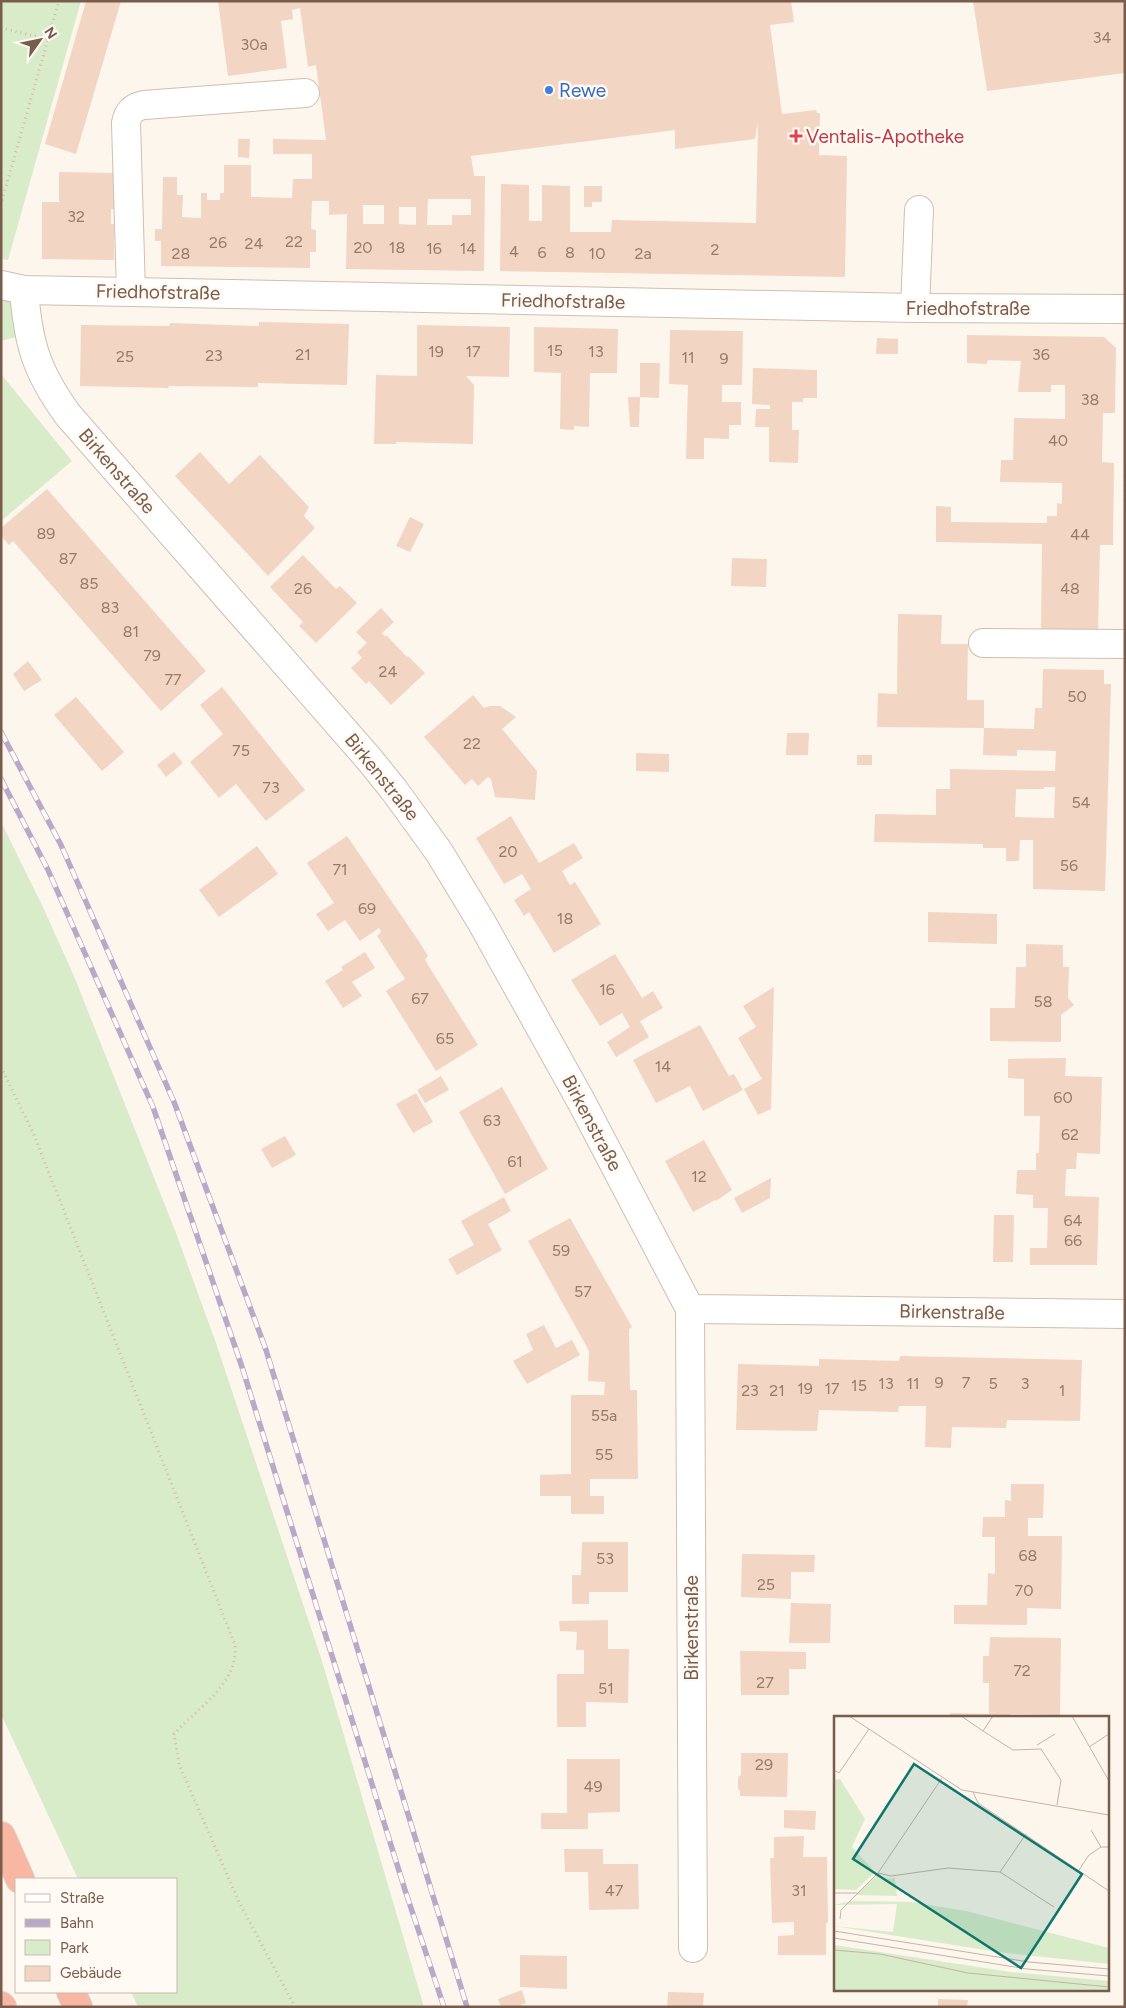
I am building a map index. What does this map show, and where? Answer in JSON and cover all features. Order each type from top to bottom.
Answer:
[{"type":"highway","points":[[1,1836],[20,1878]]},
{"type":"highway","points":[[71,1993],[78,2007]]},
{"type":"street","points":[[131,292],[126,123],[132,110],[144,105],[305,93]]},
{"type":"street","points":[[915,308],[919,210]]},
{"type":"street","name":"Friedhofstraße","points":[[12,287],[131,292],[915,308],[1125,309]]},
{"type":"street","name":"Birkenstraße","points":[[12,287],[27,324],[36,360],[44,380],[63,408],[370,759],[439,852],[482,923],[576,1093],[690,1309],[693,1948]]},
{"type":"street","points":[[983,643],[1125,644]]},
{"type":"street","name":"Birkenstraße","points":[[690,1309],[1125,1314]]},
{"type":"path","points":[[1,204],[59,1]]},
{"type":"path","points":[[1,28],[48,39]]},
{"type":"path","points":[[1125,465],[1125,508]]},
{"type":"path","points":[[1,1067],[34,1135],[235,1646],[236,1656],[233,1667],[219,1690],[174,1734],[179,1764],[239,1902],[295,2007]]},
{"type":"green space","points":[[1,1],[81,1],[8,260],[1,259]]},
{"type":"green space","points":[[1,290],[11,292],[16,337],[1,341]]},
{"type":"green space","points":[[1,374],[72,461],[1,521]]},
{"type":"green space","points":[[1,822],[74,976],[176,1233],[216,1343],[322,1661],[424,2007],[138,2007],[131,1993],[178,1993],[178,1878],[78,1878],[1,1714]]},
{"type":"building","points":[[86,1],[121,1],[76,154],[45,144]]},
{"type":"building","points":[[218,1],[791,1],[794,22],[770,25],[782,114],[816,110],[817,113],[820,113],[819,155],[847,156],[845,277],[500,271],[501,184],[529,185],[529,221],[542,221],[542,185],[570,186],[570,232],[611,232],[612,220],[756,223],[758,121],[755,139],[675,149],[675,130],[471,156],[474,176],[485,176],[484,271],[346,269],[347,214],[329,215],[329,201],[312,201],[311,229],[316,230],[316,252],[310,252],[310,268],[161,266],[161,241],[155,241],[155,229],[162,229],[163,177],[177,177],[177,195],[183,195],[182,217],[201,218],[201,193],[207,193],[207,200],[220,200],[220,193],[224,193],[224,165],[251,165],[251,197],[292,198],[293,179],[312,179],[312,154],[273,154],[273,139],[326,140],[316,65],[308,67],[300,8],[292,10],[293,19],[281,21],[287,68],[228,76]],"holes":[[[428,199],[471,199],[471,215],[452,215],[452,225],[427,225]],[[363,205],[384,205],[384,224],[363,224]],[[399,207],[416,207],[416,225],[399,224]]]},
{"type":"building","points":[[973,1],[1125,1],[1125,73],[987,91]]},
{"type":"building","points":[[238,139],[250,139],[249,158],[238,157]]},
{"type":"building","points":[[59,172],[114,173],[114,209],[111,209],[111,224],[114,224],[114,260],[42,259],[42,202],[59,202]]},
{"type":"building","points":[[584,186],[602,186],[602,202],[592,202],[592,207],[584,207]]},
{"type":"building","points":[[259,322],[349,324],[347,385],[258,383],[258,387],[168,386],[169,388],[80,386],[81,325],[169,326],[170,323],[259,326]]},
{"type":"building","points":[[417,325],[510,327],[509,377],[466,376],[474,385],[473,444],[396,442],[396,444],[374,444],[376,375],[417,376]]},
{"type":"building","points":[[534,327],[618,329],[617,373],[590,373],[589,427],[574,426],[574,430],[560,429],[561,373],[534,372]]},
{"type":"building","points":[[670,330],[743,331],[742,385],[722,385],[722,402],[741,402],[741,425],[729,425],[729,439],[704,438],[704,459],[686,459],[688,385],[669,384]]},
{"type":"building","points":[[967,335],[1104,337],[1116,348],[1115,413],[1103,413],[1102,462],[1114,463],[1113,545],[1100,545],[1098,633],[1041,632],[1042,544],[936,542],[936,506],[951,507],[951,522],[1047,523],[1047,516],[1057,516],[1057,503],[1062,504],[1062,483],[1000,482],[1001,460],[1013,460],[1014,418],[1065,419],[1065,385],[1051,385],[1051,392],[1018,392],[1021,361],[988,360],[987,364],[967,363]]},
{"type":"building","points":[[877,338],[898,339],[898,354],[876,354]]},
{"type":"building","points":[[640,363],[660,363],[659,398],[640,397]]},
{"type":"building","points":[[753,368],[817,370],[817,398],[803,398],[803,402],[792,402],[792,430],[799,430],[798,463],[769,462],[769,427],[755,427],[756,409],[770,409],[770,405],[752,404]]},
{"type":"building","points":[[628,397],[640,397],[639,427],[630,427]]},
{"type":"building","points":[[200,452],[229,484],[260,455],[309,507],[304,516],[315,528],[268,576],[175,476]]},
{"type":"building","points":[[47,489],[206,671],[161,711],[13,541],[9,545],[1,536],[1,528]]},
{"type":"building","points":[[410,517],[424,524],[410,552],[396,546]]},
{"type":"building","points":[[303,555],[336,589],[340,586],[357,603],[316,643],[299,626],[303,622],[270,587]]},
{"type":"building","points":[[732,558],[767,559],[766,587],[731,586]]},
{"type":"building","points":[[381,608],[394,622],[382,633],[425,673],[391,705],[369,681],[366,684],[351,668],[362,658],[357,652],[367,643],[356,632]]},
{"type":"building","points":[[898,614],[942,615],[941,644],[968,644],[967,700],[984,700],[984,728],[877,727],[878,693],[897,694]]},
{"type":"building","points":[[28,661],[42,680],[24,691],[13,674]]},
{"type":"building","points":[[1043,669],[1104,670],[1104,684],[1111,684],[1105,891],[1033,889],[1033,840],[1020,840],[1019,861],[1006,861],[1006,848],[983,848],[983,844],[874,842],[875,814],[936,815],[936,789],[950,789],[950,769],[1055,771],[1056,751],[1017,750],[1017,756],[983,755],[984,728],[1034,729],[1035,708],[1042,708]],"holes":[[[1055,787],[1054,818],[1015,817],[1016,789]]]},
{"type":"building","points":[[222,687],[305,790],[266,821],[236,784],[219,798],[190,762],[223,734],[200,705]]},
{"type":"building","points":[[473,695],[484,708],[500,706],[516,717],[502,729],[537,771],[535,800],[495,797],[491,779],[488,777],[478,786],[472,779],[465,785],[424,737]]},
{"type":"building","points":[[76,697],[124,752],[102,771],[54,715]]},
{"type":"building","points":[[787,733],[809,733],[808,755],[786,755]]},
{"type":"building","points":[[174,752],[183,763],[166,777],[157,765]]},
{"type":"building","points":[[636,753],[669,754],[669,772],[636,771]]},
{"type":"building","points":[[857,755],[872,755],[872,765],[857,765]]},
{"type":"building","points":[[511,816],[539,863],[574,843],[583,858],[562,871],[570,885],[575,882],[601,924],[554,953],[529,912],[524,916],[514,900],[531,889],[522,874],[504,884],[476,838]]},
{"type":"building","points":[[347,836],[418,940],[428,956],[425,959],[428,965],[478,1045],[436,1071],[386,991],[405,979],[377,936],[381,932],[379,928],[360,941],[345,920],[328,931],[316,914],[334,903],[307,863]]},
{"type":"building","points":[[257,846],[278,874],[219,917],[199,890]]},
{"type":"building","points":[[928,912],[997,914],[997,944],[928,942]]},
{"type":"building","points":[[1026,944],[1063,945],[1063,967],[1069,967],[1068,998],[1074,1005],[1061,1015],[1061,1042],[990,1041],[990,1008],[1015,1008],[1016,967],[1026,967]]},
{"type":"building","points":[[365,952],[375,968],[352,982],[362,996],[343,1008],[325,981],[343,970],[341,967]]},
{"type":"building","points":[[615,954],[642,998],[653,991],[663,1008],[640,1021],[649,1037],[616,1057],[607,1042],[630,1027],[622,1013],[600,1026],[571,980]]},
{"type":"building","points":[[774,987],[771,1109],[758,1115],[744,1089],[762,1079],[738,1038],[756,1027],[743,1006]]},
{"type":"building","points":[[700,1025],[729,1076],[734,1074],[743,1090],[703,1111],[690,1086],[656,1103],[633,1060]]},
{"type":"building","points":[[1066,1058],[1065,1076],[1102,1077],[1100,1154],[1077,1153],[1076,1169],[1066,1169],[1065,1196],[1099,1197],[1097,1265],[1030,1265],[1030,1248],[1047,1248],[1048,1208],[1033,1208],[1033,1195],[1016,1194],[1017,1170],[1036,1170],[1036,1153],[1039,1153],[1040,1116],[1024,1116],[1024,1079],[1008,1078],[1008,1059]]},
{"type":"building","points":[[441,1076],[449,1090],[425,1103],[417,1090]]},
{"type":"building","points":[[502,1087],[548,1169],[505,1194],[459,1112]]},
{"type":"building","points":[[416,1093],[433,1122],[413,1133],[396,1104]]},
{"type":"building","points":[[285,1136],[296,1155],[272,1168],[261,1149]]},
{"type":"building","points":[[704,1140],[732,1190],[716,1201],[693,1212],[665,1161]]},
{"type":"building","points":[[771,1178],[770,1198],[742,1213],[734,1198]]},
{"type":"building","points":[[504,1197],[511,1211],[488,1224],[502,1250],[457,1275],[448,1259],[474,1245],[461,1221]]},
{"type":"building","points":[[994,1215],[1014,1215],[1013,1262],[993,1262]]},
{"type":"building","points":[[570,1218],[632,1327],[629,1329],[630,1390],[637,1390],[638,1479],[590,1479],[590,1496],[604,1496],[604,1514],[571,1514],[571,1496],[540,1496],[540,1475],[571,1474],[571,1395],[604,1395],[605,1382],[588,1381],[589,1351],[528,1241]]},
{"type":"building","points":[[544,1325],[556,1348],[572,1340],[580,1355],[527,1384],[513,1361],[533,1350],[526,1334]]},
{"type":"building","points":[[900,1356],[1082,1360],[1080,1421],[1007,1420],[1006,1428],[952,1427],[951,1448],[925,1447],[926,1406],[899,1406],[898,1412],[819,1410],[817,1431],[736,1430],[738,1364],[819,1366],[819,1359],[899,1361]]},
{"type":"building","points":[[1011,1484],[1044,1484],[1043,1518],[1028,1518],[1028,1536],[1062,1536],[1061,1609],[1027,1608],[1027,1625],[954,1624],[954,1605],[987,1605],[988,1573],[995,1574],[995,1537],[982,1537],[983,1517],[1005,1517],[1005,1500],[1011,1501]]},
{"type":"building","points":[[582,1542],[628,1542],[628,1592],[589,1592],[589,1604],[572,1604],[572,1575],[581,1575]]},
{"type":"building","points":[[742,1554],[815,1555],[814,1572],[791,1572],[791,1599],[741,1597]]},
{"type":"building","points":[[791,1603],[831,1604],[830,1643],[789,1643]]},
{"type":"building","points":[[608,1620],[608,1649],[629,1649],[628,1703],[586,1702],[586,1727],[557,1727],[557,1674],[584,1674],[584,1650],[576,1650],[577,1632],[560,1631],[559,1621]]},
{"type":"building","points":[[990,1637],[1061,1638],[1060,1715],[950,1716],[950,1713],[989,1714],[989,1683],[983,1683],[983,1656],[989,1656]]},
{"type":"building","points":[[740,1651],[806,1652],[806,1669],[789,1669],[789,1695],[741,1695]]},
{"type":"building","points":[[741,1753],[788,1753],[787,1797],[740,1796],[738,1777],[741,1775]]},
{"type":"building","points":[[567,1759],[620,1759],[620,1812],[588,1813],[588,1829],[541,1829],[541,1813],[567,1813]]},
{"type":"building","points":[[784,1810],[816,1811],[815,1830],[784,1828]]},
{"type":"building","points":[[804,1836],[803,1857],[827,1857],[828,1923],[826,1923],[826,1955],[778,1955],[778,1936],[794,1935],[794,1922],[772,1923],[770,1858],[774,1858],[774,1837]]},
{"type":"building","points":[[564,1849],[603,1849],[603,1864],[638,1864],[639,1909],[589,1910],[588,1872],[565,1872]]},
{"type":"building","points":[[520,1955],[567,1956],[567,1989],[520,1987]]},
{"type":"building","points":[[522,1990],[526,2003],[521,2005],[521,2007],[501,2007],[498,1999]]},
{"type":"building","points":[[668,1992],[704,1993],[703,2007],[667,2007]]},
{"type":"building","points":[[938,1999],[968,2000],[967,2007],[938,2007]]},
{"type":"railway","points":[[1,732],[61,845],[174,1102],[266,1350],[467,2007]]},
{"type":"railway","points":[[1,779],[48,870],[153,1107],[242,1367],[405,1890],[444,2007]]},
{"type":"place","name":"Rewe","points":[[549,90]]},
{"type":"place","name":"Ventalis-Apotheke","points":[[796,136]]}]
